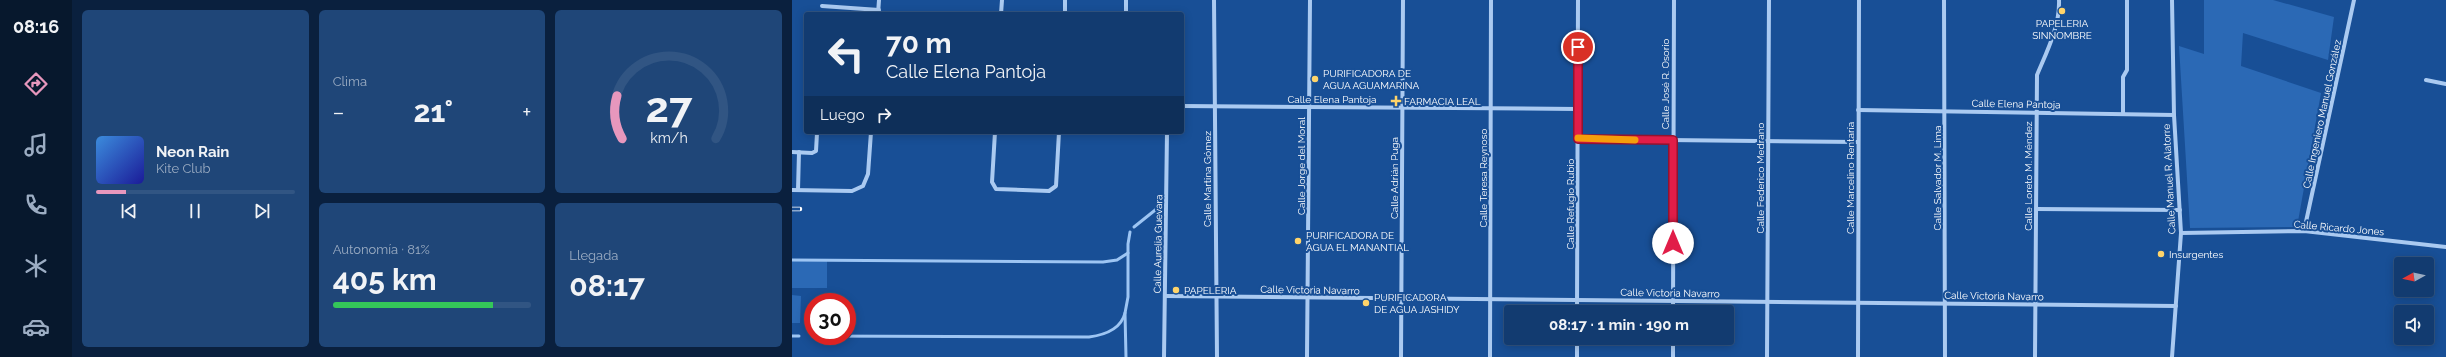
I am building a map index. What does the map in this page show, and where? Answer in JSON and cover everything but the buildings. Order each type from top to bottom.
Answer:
[{"type":"street","points":[[822,6],[878,12],[879,0]]},
{"type":"street","points":[[1002,0],[1002,12]]},
{"type":"street","points":[[1065,0],[1065,12]]},
{"type":"street","points":[[1126,0],[1126,12]]},
{"type":"street","name":"Calle Martina Gómez","points":[[1214,0],[1217,357]]},
{"type":"street","name":"Calle Jorge del Moral","points":[[1307,357],[1310,0]]},
{"type":"street","name":"Calle Adrián Puga","points":[[1401,357],[1403,0]]},
{"type":"street","name":"Calle Teresa Reynoso","points":[[1490,357],[1491,0]]},
{"type":"street","name":"Calle Refugio Rubio","points":[[1578,0],[1578,305]]},
{"type":"street","name":"Calle José R. Osorio","points":[[1673,305],[1674,0]]},
{"type":"street","name":"Calle Federico Medrano","points":[[1767,357],[1769,0]]},
{"type":"street","name":"Calle Marcelino Rentaría","points":[[1858,357],[1859,0]]},
{"type":"street","name":"Calle Salvador M. Lima","points":[[1944,0],[1945,357]]},
{"type":"street","name":"Calle Loreto M. Méndez","points":[[2035,357],[2037,75],[2052,40],[2060,10],[2059,0]]},
{"type":"street","points":[[2123,114],[2123,78],[2127,70],[2127,0]]},
{"type":"street","name":"Calle Manuel R. Alatorre","points":[[2172,0],[2174,115],[2181,233],[2172,357]]},
{"type":"street","name":"Calle Ingeniero Manuel González","points":[[2304,231],[2354,0]]},
{"type":"street","points":[[2426,80],[2446,84]]},
{"type":"street","name":"Calle Elena Pantoja","points":[[1184,106],[1578,109]]},
{"type":"street","name":"Calle Elena Pantoja","points":[[1858,110],[2174,115]]},
{"type":"street","points":[[792,152],[812,153],[816,151],[817,134]]},
{"type":"street","points":[[792,190],[852,191],[863,186],[868,174],[871,134]]},
{"type":"street","points":[[995,134],[992,182],[996,189],[1049,191],[1056,186],[1059,134]]},
{"type":"street","name":"Calle Aurelia Guevara","points":[[1164,357],[1167,134]]},
{"type":"street","points":[[1578,139],[1858,142]]},
{"type":"street","points":[[798,190],[799,152]]},
{"type":"street","points":[[2036,209],[2180,210]]},
{"type":"street","name":"Calle Ricardo Jones","points":[[2181,233],[2304,231],[2446,247]]},
{"type":"street","name":"Calle Victoria Navarro","points":[[1165,296],[2176,306]]},
{"type":"street","points":[[1577,345],[1577,357]]},
{"type":"street","points":[[1673,345],[1673,357]]},
{"type":"shaded area","points":[[2204,0],[2273,0],[2334,17],[2328,60],[2243,33],[2241,66],[2321,93],[2297,227],[2190,228],[2179,46],[2204,54]]},
{"type":"shaded area","points":[[792,261],[827,261],[827,288],[792,288]]},
{"type":"shaded area","points":[[792,295],[801,296],[800,323],[792,323]]},
{"type":"waterway","points":[[1134,227],[1159,207]]},
{"type":"waterway","points":[[1126,357],[1125,313],[1128,297],[1128,244],[1130,232]]},
{"type":"waterway","points":[[792,260],[1103,262],[1117,260],[1128,253]]},
{"type":"waterway","points":[[856,336],[1089,337],[1106,333],[1116,327],[1123,319],[1125,313]]},
{"type":"waterway","points":[[792,336],[799,336]]},
{"type":"railway","points":[[792,209],[800,209]]},
{"type":"slow traffic","points":[[1578,138],[1635,140]]},
{"type":"place","name":"PAPELERIA SINNOMBRE","points":[[2062,11]]},
{"type":"place","name":"PURIFICADORA DE AGUA AGUAMARINA","points":[[1315,79]]},
{"type":"place","name":"FARMACIA LEAL","points":[[1396,101]]},
{"type":"place","name":"PURIFICADORA DE AGUA EL MANANTIAL","points":[[1298,241]]},
{"type":"place","name":"Insurgentes","points":[[2161,254]]},
{"type":"place","name":"PAPELERIA","points":[[1176,290]]},
{"type":"place","name":"PURIFICADORA DE AGUA JASHIDY","points":[[1366,303]]},
{"type":"route","points":[[1578,47],[1578,139],[1673,140],[1673,243]]}]
